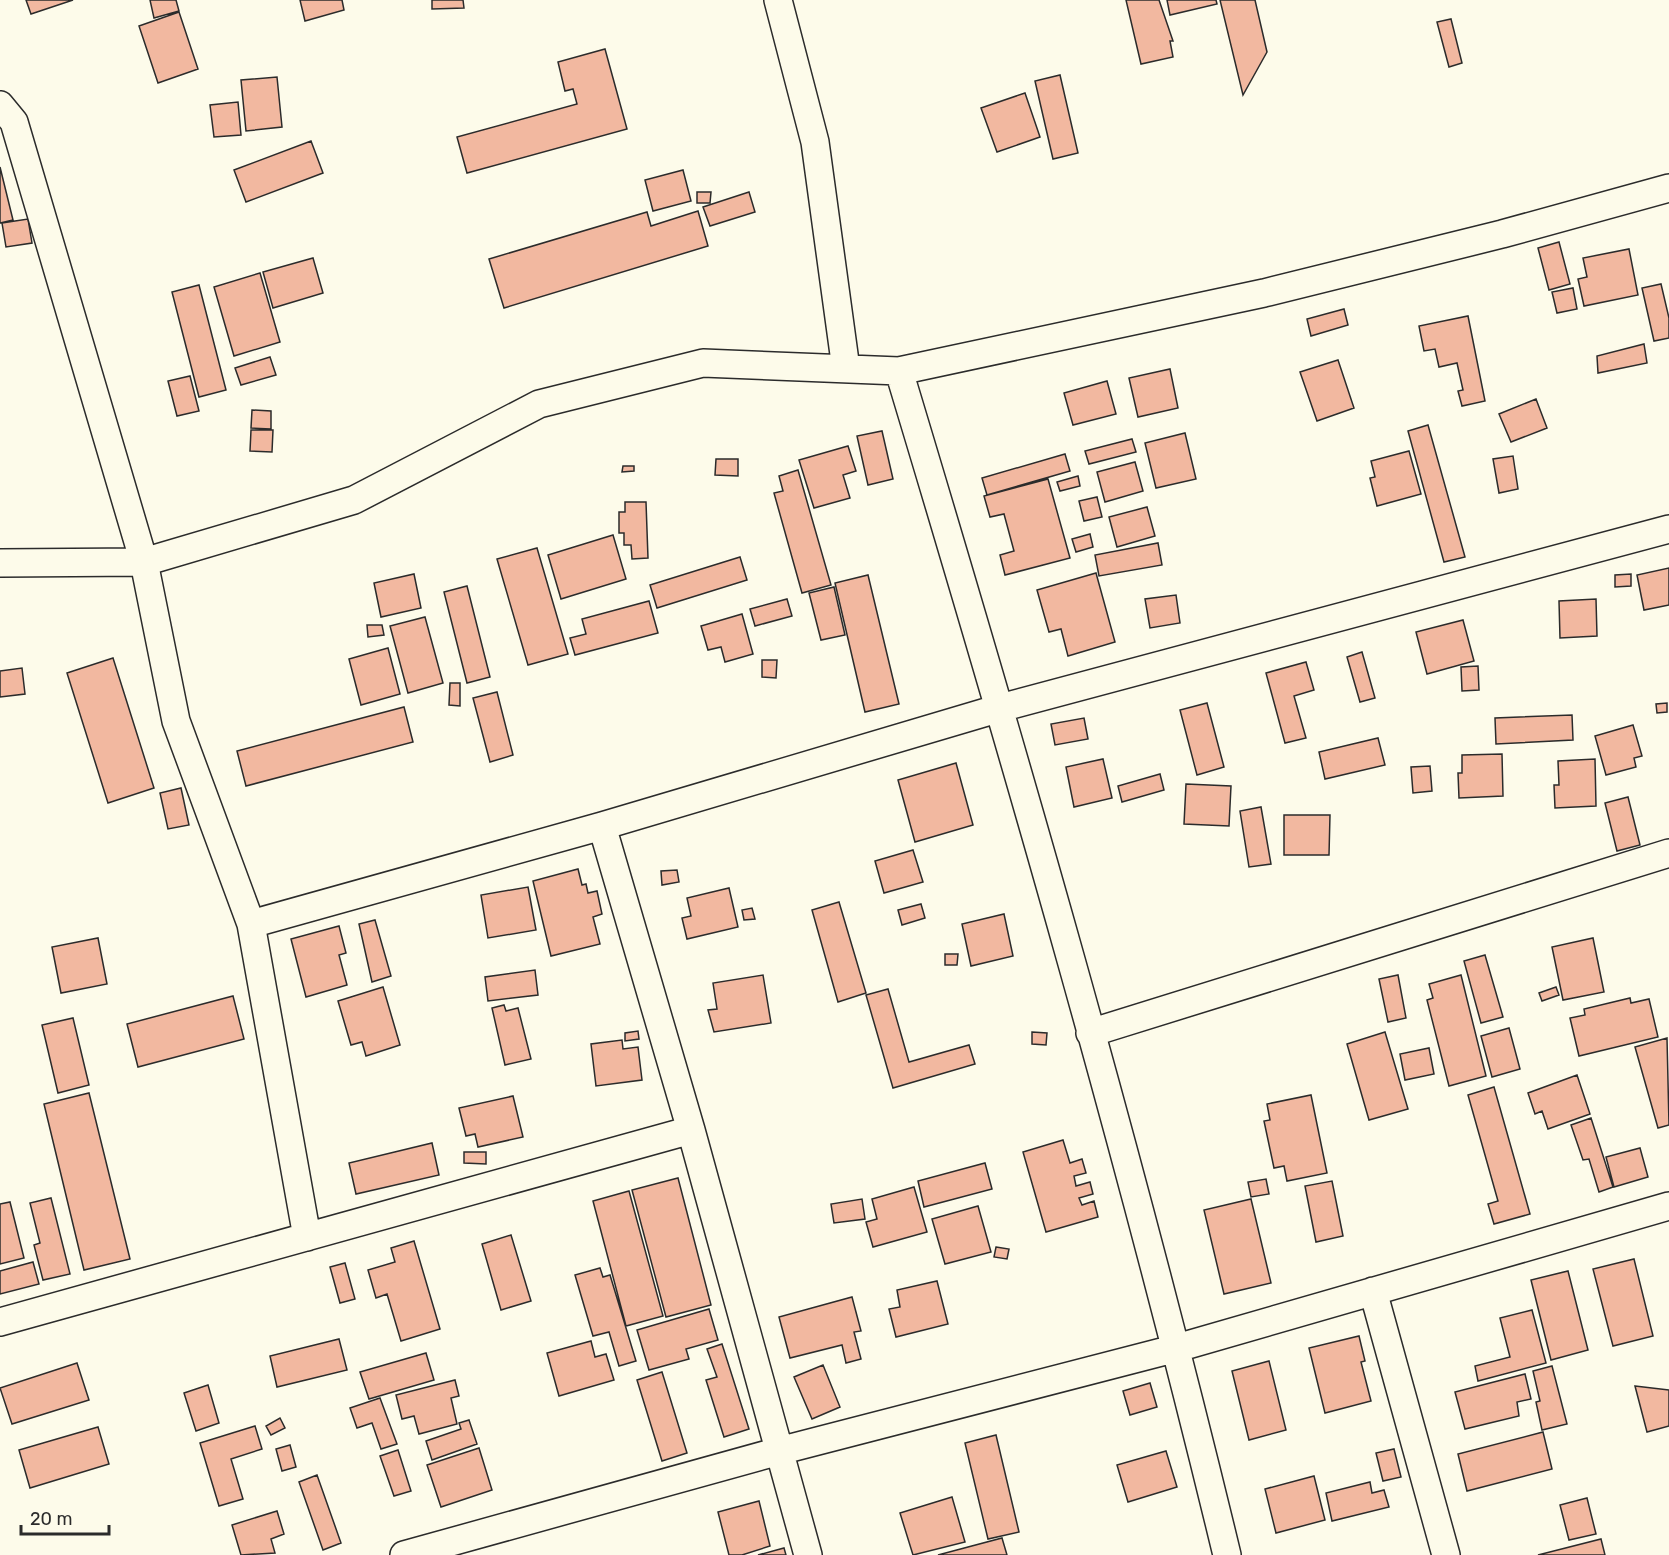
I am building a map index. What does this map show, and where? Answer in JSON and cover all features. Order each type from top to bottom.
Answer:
[{"type":"street","points":[[778,0],[815,142],[846,369]]},
{"type":"street","points":[[0,105],[14,122],[144,562],[176,721],[251,924],[307,1237]]},
{"type":"street","points":[[0,563],[144,562],[354,500],[539,404],[703,363],[899,371],[1264,293],[1502,234],[1669,188]]},
{"type":"street","points":[[899,371],[1000,708],[1177,1348],[1227,1555]]},
{"type":"street","points":[[251,924],[602,826],[1000,708],[1669,529]]},
{"type":"street","points":[[602,826],[691,1130],[808,1555]]},
{"type":"street","points":[[1090,1033],[1669,854]]},
{"type":"street","points":[[0,1322],[691,1130]]},
{"type":"street","points":[[404,1555],[779,1451],[1177,1348],[1669,1206]]},
{"type":"street","points":[[1373,1291],[1446,1555]]},
{"type":"building","points":[[26,0],[73,0],[31,14]]},
{"type":"building","points":[[150,0],[176,0],[179,11],[154,18]]},
{"type":"building","points":[[300,0],[342,0],[344,10],[305,21]]},
{"type":"building","points":[[432,0],[463,0],[464,8],[432,9]]},
{"type":"building","points":[[1126,0],[1159,0],[1173,41],[1170,41],[1173,57],[1141,64]]},
{"type":"building","points":[[1167,0],[1216,0],[1217,4],[1170,15]]},
{"type":"building","points":[[1220,0],[1255,0],[1267,52],[1243,95]]},
{"type":"building","points":[[179,12],[198,69],[158,83],[139,26]]},
{"type":"building","points":[[1451,19],[1462,63],[1449,67],[1437,22]]},
{"type":"building","points":[[605,49],[627,129],[467,173],[457,137],[577,104],[573,89],[565,91],[558,62]]},
{"type":"building","points":[[1060,75],[1078,153],[1053,159],[1035,81]]},
{"type":"building","points":[[277,77],[282,127],[246,131],[241,80]]},
{"type":"building","points":[[1025,93],[1040,137],[997,152],[981,108]]},
{"type":"building","points":[[238,102],[241,135],[214,137],[210,105]]},
{"type":"building","points":[[311,141],[323,173],[246,202],[234,170]]},
{"type":"building","points":[[0,167],[13,220],[0,223]]},
{"type":"building","points":[[683,170],[691,201],[653,211],[645,180]]},
{"type":"building","points":[[697,192],[711,192],[710,203],[697,203]]},
{"type":"building","points":[[749,192],[755,212],[710,226],[703,207]]},
{"type":"building","points":[[698,211],[708,246],[504,308],[489,259],[647,212],[651,226]]},
{"type":"building","points":[[28,219],[32,243],[6,247],[2,223]]},
{"type":"building","points":[[1559,242],[1570,284],[1549,290],[1538,248]]},
{"type":"building","points":[[1629,249],[1638,295],[1584,306],[1578,279],[1587,277],[1583,258]]},
{"type":"building","points":[[313,258],[323,293],[273,308],[263,272]]},
{"type":"building","points":[[260,273],[280,342],[234,356],[214,287]]},
{"type":"building","points":[[1661,284],[1669,318],[1669,338],[1654,341],[1642,288]]},
{"type":"building","points":[[199,285],[226,390],[199,397],[172,292]]},
{"type":"building","points":[[1573,288],[1577,309],[1557,313],[1552,292]]},
{"type":"building","points":[[1344,309],[1348,325],[1311,336],[1307,319]]},
{"type":"building","points":[[1468,316],[1485,401],[1462,406],[1458,391],[1463,390],[1457,363],[1439,367],[1435,349],[1424,351],[1419,326]]},
{"type":"building","points":[[1644,344],[1647,363],[1598,373],[1597,356]]},
{"type":"building","points":[[270,357],[276,375],[241,385],[235,368]]},
{"type":"building","points":[[1338,360],[1354,408],[1317,421],[1300,372]]},
{"type":"building","points":[[1170,369],[1178,408],[1138,417],[1129,378]]},
{"type":"building","points":[[190,376],[199,411],[177,416],[168,381]]},
{"type":"building","points":[[1107,381],[1116,414],[1073,425],[1064,393]]},
{"type":"building","points":[[1536,399],[1547,428],[1511,442],[1499,414]]},
{"type":"building","points":[[252,410],[271,411],[271,429],[251,428]]},
{"type":"building","points":[[1428,425],[1465,557],[1444,562],[1408,431]]},
{"type":"building","points":[[251,430],[273,430],[272,452],[250,451]]},
{"type":"building","points":[[882,431],[893,479],[868,485],[857,436]]},
{"type":"building","points":[[1185,433],[1196,479],[1156,488],[1145,443]]},
{"type":"building","points":[[1132,439],[1136,452],[1089,464],[1085,451]]},
{"type":"building","points":[[848,446],[856,471],[843,475],[850,498],[814,508],[799,460]]},
{"type":"building","points":[[1409,451],[1421,494],[1377,506],[1370,478],[1375,477],[1371,461]]},
{"type":"building","points":[[1065,454],[1070,471],[987,495],[982,478]]},
{"type":"building","points":[[1513,456],[1518,489],[1499,493],[1493,459]]},
{"type":"building","points":[[716,459],[738,459],[738,476],[715,475]]},
{"type":"building","points":[[1135,462],[1143,491],[1105,502],[1097,472]]},
{"type":"building","points":[[623,466],[634,466],[634,471],[622,472]]},
{"type":"building","points":[[798,470],[831,585],[802,593],[774,493],[783,491],[779,476]]},
{"type":"building","points":[[1078,476],[1080,486],[1060,491],[1057,482]]},
{"type":"building","points":[[1048,479],[1070,558],[1005,575],[1000,555],[1014,551],[1004,514],[990,517],[984,496]]},
{"type":"building","points":[[1097,497],[1102,517],[1084,521],[1079,501]]},
{"type":"building","points":[[625,502],[646,502],[648,558],[632,559],[631,545],[624,545],[624,533],[619,533],[619,512],[625,512]]},
{"type":"building","points":[[1147,507],[1155,536],[1117,547],[1109,517]]},
{"type":"building","points":[[1090,534],[1093,547],[1076,552],[1072,539]]},
{"type":"building","points":[[613,535],[626,579],[561,599],[548,555]]},
{"type":"building","points":[[1158,543],[1162,565],[1099,576],[1095,555]]},
{"type":"building","points":[[537,548],[568,654],[528,665],[497,559]]},
{"type":"building","points":[[740,557],[747,580],[657,608],[650,585]]},
{"type":"building","points":[[1669,568],[1669,605],[1644,610],[1637,575]]},
{"type":"building","points":[[1096,573],[1115,642],[1068,656],[1061,629],[1049,632],[1037,590]]},
{"type":"building","points":[[414,574],[421,608],[381,617],[374,583]]},
{"type":"building","points":[[1631,574],[1631,586],[1615,587],[1615,575]]},
{"type":"building","points":[[868,575],[899,704],[865,712],[835,583]]},
{"type":"building","points":[[467,586],[490,677],[467,683],[444,592]]},
{"type":"building","points":[[834,587],[845,635],[821,640],[809,593]]},
{"type":"building","points":[[1176,595],[1180,623],[1150,628],[1145,599]]},
{"type":"building","points":[[787,599],[792,616],[755,626],[750,609]]},
{"type":"building","points":[[1596,599],[1597,636],[1560,638],[1559,601]]},
{"type":"building","points":[[649,601],[658,633],[575,655],[570,638],[586,634],[582,619]]},
{"type":"building","points":[[742,614],[753,654],[725,662],[721,647],[708,650],[701,626]]},
{"type":"building","points":[[425,617],[443,683],[408,693],[390,626]]},
{"type":"building","points":[[1463,620],[1474,661],[1427,674],[1416,632]]},
{"type":"building","points":[[367,625],[382,625],[384,635],[368,637]]},
{"type":"building","points":[[388,648],[400,694],[361,705],[349,659]]},
{"type":"building","points":[[1362,652],[1375,698],[1360,702],[1347,657]]},
{"type":"building","points":[[113,658],[154,788],[108,803],[67,673]]},
{"type":"building","points":[[762,660],[777,660],[776,678],[762,677]]},
{"type":"building","points":[[1306,662],[1314,690],[1294,696],[1306,738],[1285,743],[1266,673]]},
{"type":"building","points":[[1478,666],[1479,690],[1462,691],[1461,667]]},
{"type":"building","points":[[22,668],[25,694],[0,697],[0,671]]},
{"type":"building","points":[[450,683],[460,683],[460,706],[449,705]]},
{"type":"building","points":[[497,692],[513,755],[490,762],[473,698]]},
{"type":"building","points":[[1207,703],[1224,767],[1197,775],[1180,710]]},
{"type":"building","points":[[1667,703],[1667,712],[1657,713],[1656,704]]},
{"type":"building","points":[[404,707],[413,742],[246,786],[237,751]]},
{"type":"building","points":[[1572,715],[1573,740],[1496,744],[1495,718]]},
{"type":"building","points":[[1084,718],[1088,739],[1055,745],[1051,724]]},
{"type":"building","points":[[1633,725],[1642,756],[1634,758],[1636,767],[1606,775],[1595,736]]},
{"type":"building","points":[[1378,738],[1385,765],[1325,779],[1319,752]]},
{"type":"building","points":[[1502,754],[1503,796],[1459,798],[1458,773],[1462,773],[1462,755]]},
{"type":"building","points":[[1103,759],[1112,798],[1074,807],[1066,767]]},
{"type":"building","points":[[1595,759],[1596,806],[1555,808],[1554,785],[1559,785],[1558,761]]},
{"type":"building","points":[[956,763],[973,825],[915,842],[898,780]]},
{"type":"building","points":[[1430,766],[1432,791],[1413,793],[1411,767]]},
{"type":"building","points":[[1160,774],[1164,790],[1122,802],[1118,786]]},
{"type":"building","points":[[1186,784],[1231,786],[1229,826],[1184,824]]},
{"type":"building","points":[[181,788],[189,825],[168,829],[160,793]]},
{"type":"building","points":[[1628,797],[1640,845],[1617,851],[1605,803]]},
{"type":"building","points":[[1261,807],[1271,864],[1249,867],[1240,811]]},
{"type":"building","points":[[1284,815],[1330,815],[1329,855],[1284,855]]},
{"type":"building","points":[[913,850],[923,882],[884,893],[875,861]]},
{"type":"building","points":[[578,869],[582,885],[586,884],[588,893],[597,891],[602,914],[593,917],[600,944],[551,956],[533,881]]},
{"type":"building","points":[[677,870],[679,882],[662,885],[661,871]]},
{"type":"building","points":[[528,887],[536,930],[488,938],[481,895]]},
{"type":"building","points":[[729,888],[738,927],[687,939],[682,918],[691,916],[687,898]]},
{"type":"building","points":[[839,902],[866,993],[838,1002],[812,910]]},
{"type":"building","points":[[921,904],[925,918],[902,925],[898,910]]},
{"type":"building","points":[[752,908],[755,919],[744,920],[742,910]]},
{"type":"building","points":[[1004,914],[1013,956],[971,966],[962,924]]},
{"type":"building","points":[[375,920],[391,976],[372,982],[359,924]]},
{"type":"building","points":[[339,926],[346,953],[339,955],[347,985],[306,997],[291,939]]},
{"type":"building","points":[[98,938],[107,984],[61,993],[52,947]]},
{"type":"building","points":[[1593,938],[1604,992],[1563,1000],[1552,947]]},
{"type":"building","points":[[945,954],[958,954],[957,965],[945,965]]},
{"type":"building","points":[[1485,955],[1503,1017],[1481,1023],[1464,961]]},
{"type":"building","points":[[535,970],[538,995],[488,1001],[485,977]]},
{"type":"building","points":[[763,975],[771,1023],[714,1032],[708,1010],[717,1009],[713,983]]},
{"type":"building","points":[[1398,975],[1406,1018],[1388,1022],[1379,979]]},
{"type":"building","points":[[1461,975],[1486,1076],[1449,1086],[1427,1000],[1433,998],[1429,984]]},
{"type":"building","points":[[383,987],[400,1045],[366,1056],[362,1042],[351,1045],[338,1001]]},
{"type":"building","points":[[1556,987],[1559,995],[1542,1001],[1539,993]]},
{"type":"building","points":[[888,989],[909,1062],[969,1045],[975,1064],[893,1088],[866,995]]},
{"type":"building","points":[[233,996],[244,1039],[138,1067],[127,1024]]},
{"type":"building","points":[[1630,998],[1631,1003],[1649,999],[1658,1037],[1579,1056],[1570,1018],[1585,1015],[1584,1009]]},
{"type":"building","points":[[504,1005],[506,1011],[518,1008],[531,1059],[505,1065],[492,1008]]},
{"type":"building","points":[[73,1018],[89,1085],[58,1093],[42,1025]]},
{"type":"building","points":[[1509,1028],[1520,1069],[1492,1077],[1481,1036]]},
{"type":"building","points":[[638,1031],[639,1039],[625,1041],[625,1033]]},
{"type":"building","points":[[1032,1032],[1047,1033],[1046,1045],[1032,1044]]},
{"type":"building","points":[[1385,1032],[1408,1109],[1369,1120],[1347,1044]]},
{"type":"building","points":[[1667,1038],[1669,1125],[1658,1128],[1635,1047]]},
{"type":"building","points":[[622,1040],[623,1049],[638,1047],[642,1080],[596,1086],[591,1044]]},
{"type":"building","points":[[1429,1048],[1434,1074],[1405,1080],[1400,1054]]},
{"type":"building","points":[[1577,1075],[1590,1114],[1548,1129],[1542,1111],[1535,1114],[1528,1093]]},
{"type":"building","points":[[1494,1087],[1530,1214],[1494,1224],[1488,1204],[1498,1201],[1468,1095]]},
{"type":"building","points":[[89,1093],[130,1259],[84,1270],[44,1104]]},
{"type":"building","points":[[1311,1095],[1327,1173],[1287,1181],[1284,1166],[1274,1168],[1264,1121],[1270,1120],[1267,1104]]},
{"type":"building","points":[[513,1096],[523,1137],[478,1147],[475,1134],[466,1136],[459,1108]]},
{"type":"building","points":[[1591,1118],[1613,1187],[1599,1192],[1589,1159],[1583,1160],[1571,1125]]},
{"type":"building","points":[[1063,1140],[1070,1163],[1082,1159],[1086,1173],[1074,1176],[1076,1186],[1090,1182],[1093,1194],[1079,1198],[1082,1205],[1094,1201],[1098,1217],[1046,1232],[1023,1152]]},
{"type":"building","points":[[432,1143],[439,1175],[356,1194],[349,1163]]},
{"type":"building","points":[[1640,1148],[1648,1177],[1614,1187],[1606,1157]]},
{"type":"building","points":[[464,1152],[486,1152],[486,1164],[464,1163]]},
{"type":"building","points":[[985,1163],[992,1189],[924,1207],[918,1181]]},
{"type":"building","points":[[678,1178],[711,1305],[666,1317],[632,1190]]},
{"type":"building","points":[[1266,1179],[1269,1194],[1251,1197],[1248,1182]]},
{"type":"building","points":[[1332,1181],[1343,1236],[1316,1242],[1305,1186]]},
{"type":"building","points":[[914,1187],[927,1232],[873,1247],[866,1222],[877,1219],[872,1199]]},
{"type":"building","points":[[629,1191],[663,1316],[626,1326],[593,1201]]},
{"type":"building","points":[[51,1198],[70,1274],[43,1280],[34,1245],[40,1243],[30,1203]]},
{"type":"building","points":[[862,1199],[865,1219],[834,1223],[831,1204]]},
{"type":"building","points":[[1251,1199],[1271,1283],[1224,1294],[1204,1210]]},
{"type":"building","points":[[10,1202],[24,1258],[0,1264],[0,1204]]},
{"type":"building","points":[[978,1206],[991,1252],[945,1264],[932,1219]]},
{"type":"building","points":[[511,1235],[531,1301],[501,1310],[482,1244]]},
{"type":"building","points":[[414,1241],[440,1329],[401,1341],[387,1294],[376,1298],[368,1270],[395,1262],[391,1248]]},
{"type":"building","points":[[996,1247],[1009,1249],[1007,1259],[994,1257]]},
{"type":"building","points":[[1634,1259],[1653,1336],[1613,1346],[1593,1269]]},
{"type":"building","points":[[33,1262],[39,1284],[0,1294],[0,1271]]},
{"type":"building","points":[[345,1263],[355,1299],[340,1303],[330,1267]]},
{"type":"building","points":[[600,1268],[603,1277],[610,1275],[636,1361],[619,1366],[609,1332],[593,1336],[575,1275]]},
{"type":"building","points":[[1568,1271],[1588,1350],[1551,1360],[1531,1280]]},
{"type":"building","points":[[937,1281],[948,1324],[896,1337],[889,1309],[900,1307],[897,1290]]},
{"type":"building","points":[[852,1297],[861,1331],[854,1332],[861,1359],[846,1363],[842,1345],[790,1358],[779,1317]]},
{"type":"building","points":[[709,1309],[718,1340],[686,1349],[689,1359],[649,1370],[637,1330]]},
{"type":"building","points":[[1532,1310],[1546,1363],[1478,1381],[1475,1366],[1510,1357],[1500,1318]]},
{"type":"building","points":[[1359,1336],[1365,1361],[1361,1362],[1371,1401],[1325,1413],[1309,1348]]},
{"type":"building","points":[[339,1339],[347,1370],[277,1387],[270,1356]]},
{"type":"building","points":[[591,1341],[595,1357],[606,1354],[614,1380],[559,1396],[547,1353]]},
{"type":"building","points":[[722,1344],[749,1429],[724,1437],[706,1380],[717,1377],[707,1349]]},
{"type":"building","points":[[426,1353],[434,1380],[369,1399],[360,1372]]},
{"type":"building","points":[[1269,1361],[1286,1430],[1249,1440],[1232,1371]]},
{"type":"building","points":[[77,1363],[89,1400],[12,1424],[0,1388]]},
{"type":"building","points":[[823,1365],[840,1407],[812,1419],[794,1377]]},
{"type":"building","points":[[1552,1366],[1567,1424],[1542,1430],[1536,1402],[1540,1401],[1533,1371]]},
{"type":"building","points":[[662,1372],[687,1453],[662,1461],[637,1380]]},
{"type":"building","points":[[1525,1374],[1531,1399],[1517,1402],[1519,1416],[1465,1429],[1455,1392]]},
{"type":"building","points":[[455,1380],[459,1396],[451,1398],[457,1424],[419,1434],[414,1416],[402,1419],[396,1395]]},
{"type":"building","points":[[1150,1383],[1157,1407],[1130,1415],[1123,1391]]},
{"type":"building","points":[[208,1385],[219,1423],[196,1431],[184,1393]]},
{"type":"building","points":[[1635,1386],[1669,1390],[1669,1426],[1647,1432]]},
{"type":"building","points":[[380,1398],[397,1444],[381,1449],[372,1423],[357,1428],[350,1408]]},
{"type":"building","points":[[280,1418],[285,1428],[271,1435],[266,1426]]},
{"type":"building","points":[[469,1420],[477,1444],[432,1460],[426,1441],[461,1429],[459,1423]]},
{"type":"building","points":[[255,1426],[262,1449],[231,1459],[243,1499],[219,1506],[200,1443]]},
{"type":"building","points":[[98,1427],[109,1464],[30,1488],[19,1450]]},
{"type":"building","points":[[1543,1432],[1552,1469],[1467,1491],[1458,1454]]},
{"type":"building","points":[[996,1435],[1019,1532],[988,1539],[965,1443]]},
{"type":"building","points":[[290,1445],[296,1467],[282,1471],[276,1449]]},
{"type":"building","points":[[479,1448],[492,1490],[441,1507],[427,1465]]},
{"type":"building","points":[[1394,1449],[1401,1477],[1383,1481],[1376,1453]]},
{"type":"building","points":[[398,1450],[411,1491],[394,1496],[380,1456]]},
{"type":"building","points":[[1166,1451],[1177,1487],[1128,1502],[1117,1465]]},
{"type":"building","points":[[317,1475],[341,1543],[323,1550],[299,1482]]},
{"type":"building","points":[[1314,1476],[1325,1520],[1276,1533],[1265,1489]]},
{"type":"building","points":[[1370,1482],[1372,1493],[1384,1490],[1389,1507],[1332,1521],[1326,1493]]},
{"type":"building","points":[[952,1497],[965,1542],[913,1555],[900,1513]]},
{"type":"building","points":[[1587,1498],[1596,1534],[1569,1540],[1560,1505]]},
{"type":"building","points":[[759,1501],[770,1546],[742,1555],[729,1555],[718,1512]]},
{"type":"building","points":[[277,1511],[284,1534],[271,1539],[275,1553],[241,1555],[232,1525]]},
{"type":"building","points":[[1002,1538],[1007,1555],[938,1555]]},
{"type":"building","points":[[1601,1539],[1605,1555],[1538,1555]]},
{"type":"building","points":[[784,1548],[786,1555],[758,1555]]}]
